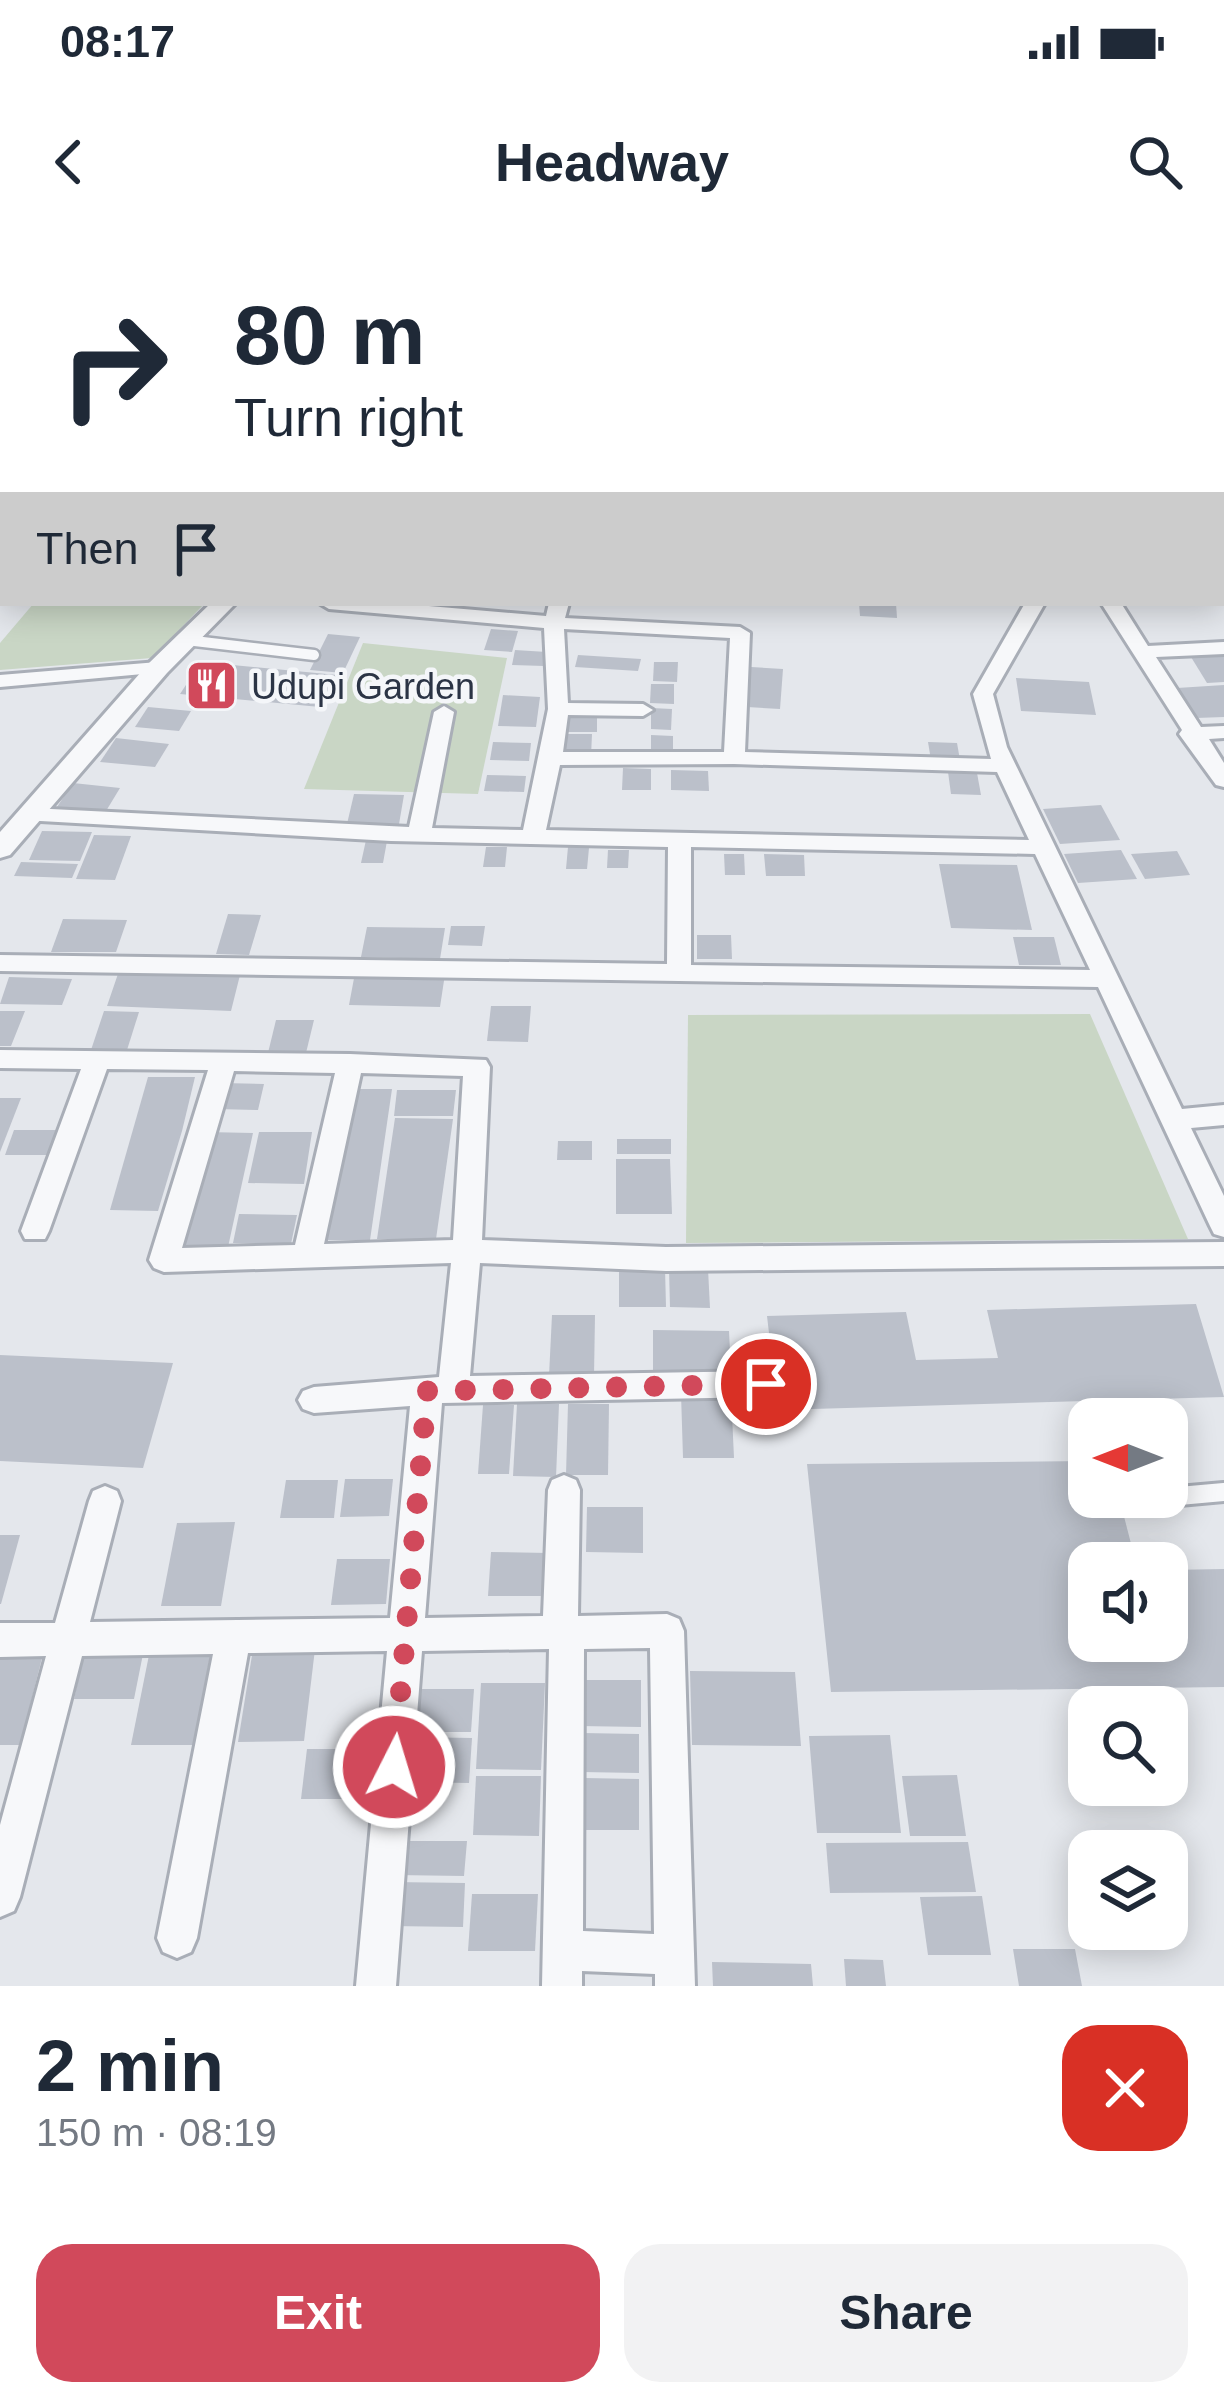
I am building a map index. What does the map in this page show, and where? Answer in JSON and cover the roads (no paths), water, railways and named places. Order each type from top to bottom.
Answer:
[{"type":"street","points":[[0,849],[158,668],[221,606]]},
{"type":"street","points":[[397,606],[556,613],[740,633],[734,758]]},
{"type":"street","points":[[1033,606],[983,694],[1005,766],[1224,1226]]},
{"type":"street","points":[[1113,606],[1190,734],[1224,780]]},
{"type":"street","points":[[533,837],[558,709],[556,613]]},
{"type":"street","points":[[1141,652],[1224,648]]},
{"type":"street","points":[[0,681],[158,668]]},
{"type":"street","points":[[558,709],[643,710]]},
{"type":"street","points":[[419,834],[444,712]]},
{"type":"street","points":[[1190,734],[1224,732]]},
{"type":"street","points":[[551,759],[734,758],[1005,766]]},
{"type":"street","points":[[31,815],[419,834],[1043,848]]},
{"type":"street","points":[[679,973],[680,840]]},
{"type":"street","points":[[0,963],[1105,979]]},
{"type":"street","points":[[0,1059],[477,1067],[467,1251],[440,1390],[404,1631],[376,1986]]},
{"type":"street","points":[[35,1231],[97,1060]]},
{"type":"street","points":[[224,1061],[164,1260],[467,1251],[666,1259],[1224,1254]]},
{"type":"street","points":[[308,1254],[350,1063]]},
{"type":"street","points":[[1177,1126],[1221,1117]]},
{"type":"street","points":[[314,1400],[440,1390],[766,1384]]},
{"type":"street","points":[[0,1640],[404,1631],[563,1633],[667,1631],[675,1970],[562,1968],[563,1633],[564,1490]]},
{"type":"street","points":[[0,1897],[105,1501]]},
{"type":"street","points":[[177,1938],[234,1634]]},
{"type":"lane","points":[[186,640],[314,656]]},
{"type":"lane","points":[[1188,1495],[1224,1492]]},
{"type":"place","name":"Udupi Garden","points":[[212,686]]}]
